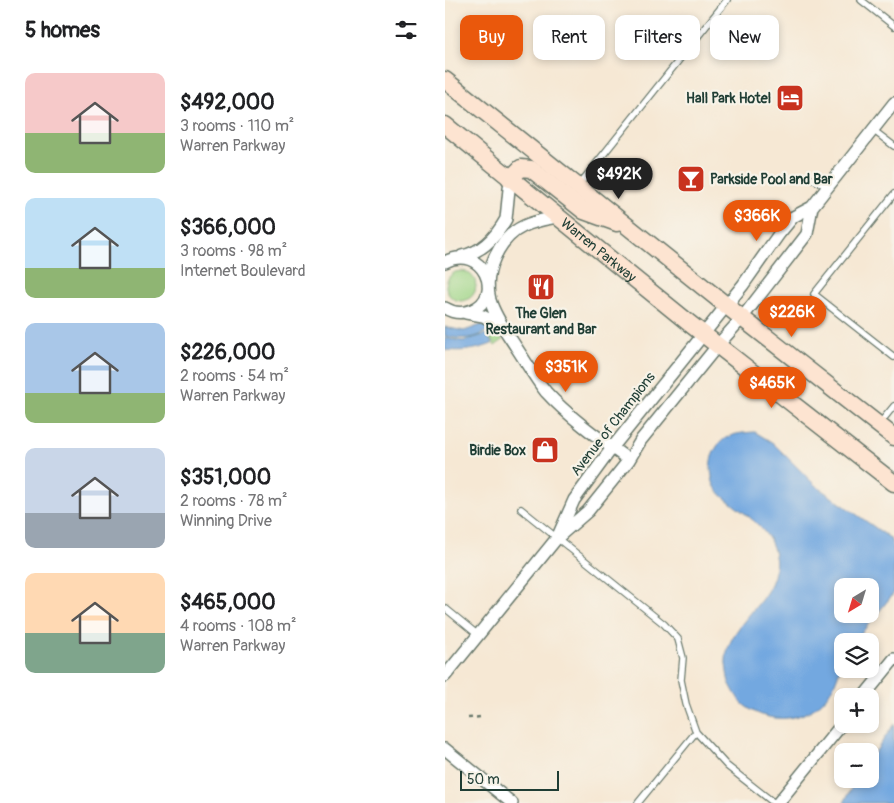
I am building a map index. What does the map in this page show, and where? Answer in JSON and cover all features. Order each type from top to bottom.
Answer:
[{"type":"main road","points":[[445,80],[894,437]]},
{"type":"main road","name":"Warren Parkway","points":[[445,126],[703,334],[894,483]]},
{"type":"main road","points":[[510,179],[521,168],[531,169],[584,211],[627,226]]},
{"type":"street","points":[[812,207],[894,103]]},
{"type":"street","points":[[448,260],[475,252],[486,246],[506,218],[510,179]]},
{"type":"street","name":"Avenue of Champions","points":[[557,538],[574,500],[612,448],[727,306],[776,230],[793,217],[812,207]]},
{"type":"street","name":"Avenue of Champions","points":[[445,676],[557,538],[588,512],[629,460],[641,440],[742,318],[807,234],[812,207]]},
{"type":"street","points":[[445,317],[475,308],[482,302],[487,294],[493,260],[513,233],[525,226],[557,217]]},
{"type":"street","points":[[491,239],[501,248]]},
{"type":"street","points":[[448,260],[468,258],[484,270],[492,304],[503,327],[545,390],[570,414],[629,460]]},
{"type":"street","points":[[445,308],[452,312],[483,316],[503,327]]},
{"type":"street","points":[[870,688],[894,658]]},
{"type":"street","points":[[779,803],[835,733]]},
{"type":"street","points":[[445,749],[512,803]]},
{"type":"lane","points":[[578,187],[727,0]]},
{"type":"lane","points":[[861,0],[894,26]]},
{"type":"lane","points":[[873,130],[894,146]]},
{"type":"lane","points":[[812,178],[828,187]]},
{"type":"lane","points":[[894,194],[814,294],[894,357]]},
{"type":"lane","points":[[878,425],[894,406]]},
{"type":"lane","points":[[521,508],[664,624],[678,638],[683,658],[681,680],[685,704],[695,732],[727,766],[774,803]]},
{"type":"lane","points":[[445,608],[478,635]]},
{"type":"lane","points":[[638,803],[695,732]]},
{"type":"path","points":[[469,718],[481,717]]},
{"type":"green space","points":[[461,271],[472,275],[476,286],[472,297],[461,301],[450,297],[446,286],[450,275]]},
{"type":"green space","points":[[492,329],[503,340],[495,346],[487,333]]},
{"type":"water","points":[[484,324],[490,328],[475,337],[457,338],[445,336],[445,327],[464,331]]},
{"type":"water","points":[[487,334],[492,344],[469,350],[445,350],[445,338],[463,341]]},
{"type":"water","points":[[755,432],[773,443],[816,486],[890,538],[894,550],[894,593],[879,611],[879,578],[834,578],[834,623],[870,623],[862,633],[834,633],[834,678],[837,678],[835,682],[828,695],[820,704],[799,716],[777,718],[754,712],[738,699],[728,679],[726,655],[732,639],[771,584],[776,569],[772,544],[764,531],[721,494],[712,480],[711,461],[717,446],[726,438],[737,434]]},
{"type":"water","points":[[894,724],[894,803],[844,803],[852,788],[879,788],[879,746]]},
{"type":"place","name":"Hall Park Hotel","points":[[790,98]]},
{"type":"place","name":"Parkside Pool and Bar","points":[[691,179]]},
{"type":"place","name":"The Glen Restaurant and Bar","points":[[541,287]]},
{"type":"place","name":"Birdie Box","points":[[545,450]]}]
